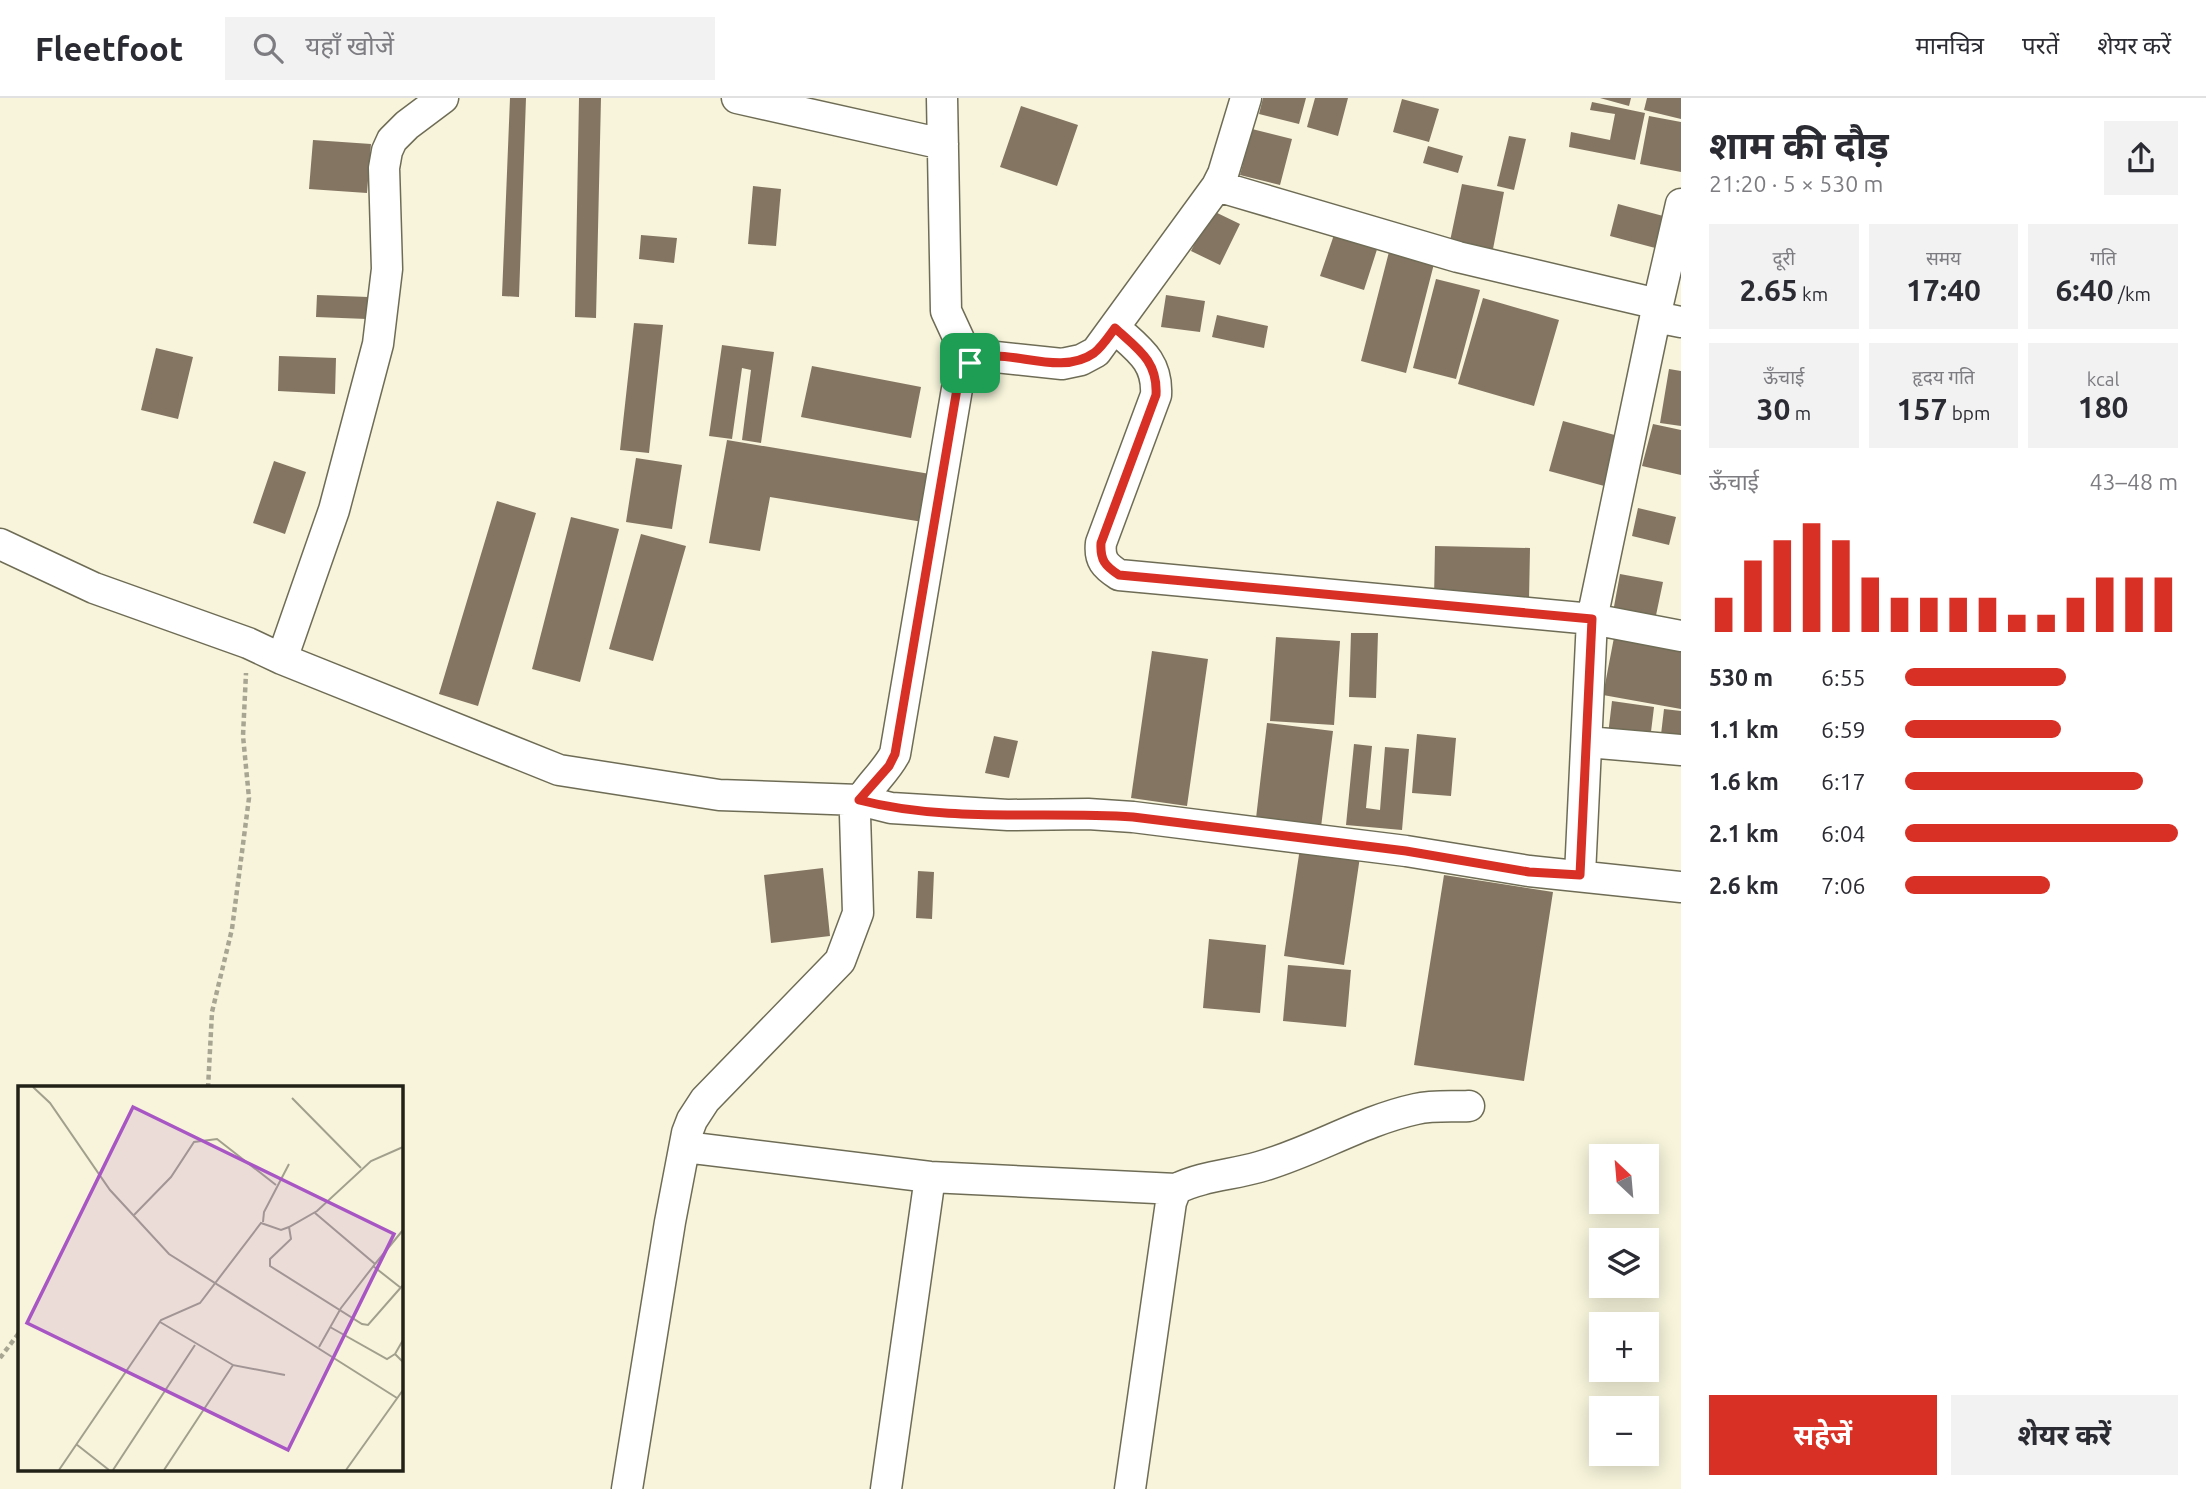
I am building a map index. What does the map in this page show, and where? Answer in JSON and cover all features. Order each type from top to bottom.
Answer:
[{"type":"street","points":[[282,659],[334,510],[378,344],[387,269],[384,168],[387,151],[392,140],[407,125],[443,98]]},
{"type":"street","points":[[737,98],[943,144]]},
{"type":"street","points":[[942,98],[946,311],[970,363]]},
{"type":"street","points":[[627,1489],[685,1147],[692,1120],[705,1100],[840,961],[858,913],[855,822],[859,800],[889,766],[895,754],[959,377],[970,363],[986,356],[1062,364],[1081,360],[1096,352],[1217,186],[1246,98]]},
{"type":"street","points":[[1217,186],[1665,314]]},
{"type":"street","points":[[1580,875],[1592,619],[1665,314],[1681,204]]},
{"type":"street","points":[[1115,328],[1143,354],[1153,367],[1157,382],[1156,395],[1101,543],[1100,556],[1106,566],[1119,575],[1592,619],[1681,636]]},
{"type":"street","points":[[0,544],[94,588],[248,643],[559,769],[719,795],[859,800],[891,808],[1008,815],[1088,814],[1133,817],[1406,851],[1529,872],[1681,887]]},
{"type":"street","points":[[1587,742],[1681,750]]},
{"type":"street","points":[[685,1147],[930,1177],[1176,1189],[1192,1181],[1280,1160],[1419,1108],[1469,1106]]},
{"type":"street","points":[[886,1489],[930,1177]]},
{"type":"street","points":[[1130,1489],[1171,1202],[1176,1189]]},
{"type":"path","points":[[208,1086],[212,1012],[232,929],[249,798],[243,736],[248,643]]},
{"type":"path","points":[[0,1358],[18,1334]]},
{"type":"building","points":[[510,98],[526,98],[519,297],[502,296]]},
{"type":"building","points":[[579,98],[601,98],[596,318],[575,317]]},
{"type":"building","points":[[1263,98],[1306,98],[1299,124],[1259,114]]},
{"type":"building","points":[[1315,98],[1348,98],[1338,136],[1307,127]]},
{"type":"building","points":[[1600,98],[1631,98],[1629,106]]},
{"type":"building","points":[[1647,98],[1681,98],[1681,119],[1644,110]]},
{"type":"building","points":[[1402,99],[1439,109],[1429,142],[1393,132]]},
{"type":"building","points":[[1592,102],[1645,113],[1635,160],[1569,147],[1571,132],[1610,140],[1615,114],[1590,110]]},
{"type":"building","points":[[1021,106],[1078,125],[1057,186],[1000,167]]},
{"type":"building","points":[[1649,116],[1681,122],[1681,172],[1640,164]]},
{"type":"building","points":[[1252,129],[1292,139],[1280,185],[1240,175]]},
{"type":"building","points":[[1509,136],[1526,139],[1514,190],[1497,186]]},
{"type":"building","points":[[313,140],[371,144],[367,193],[309,189]]},
{"type":"building","points":[[1428,146],[1463,156],[1458,173],[1423,163]]},
{"type":"building","points":[[1462,184],[1504,192],[1493,249],[1450,241]]},
{"type":"building","points":[[753,186],[781,189],[776,246],[748,244]]},
{"type":"building","points":[[1618,204],[1667,217],[1659,249],[1610,236]]},
{"type":"building","points":[[1211,210],[1240,224],[1220,265],[1191,251]]},
{"type":"building","points":[[1338,223],[1381,237],[1364,290],[1320,276]]},
{"type":"building","points":[[641,235],[677,238],[674,263],[639,259]]},
{"type":"building","points":[[1391,244],[1436,256],[1406,373],[1361,361]]},
{"type":"building","points":[[1436,279],[1480,290],[1456,379],[1413,368]]},
{"type":"building","points":[[317,295],[368,297],[367,319],[316,317]]},
{"type":"building","points":[[1166,295],[1205,301],[1200,332],[1161,327]]},
{"type":"building","points":[[1483,298],[1559,320],[1534,406],[1458,384]]},
{"type":"building","points":[[1217,315],[1268,326],[1264,348],[1212,337]]},
{"type":"building","points":[[634,323],[663,325],[649,453],[620,450]]},
{"type":"building","points":[[722,345],[774,352],[761,443],[742,440],[751,370],[742,368],[732,439],[709,436]]},
{"type":"building","points":[[156,348],[193,357],[178,419],[141,410]]},
{"type":"building","points":[[279,356],[336,358],[335,394],[278,391]]},
{"type":"building","points":[[812,366],[921,387],[911,438],[801,417]]},
{"type":"building","points":[[1669,369],[1681,371],[1681,426],[1660,423]]},
{"type":"building","points":[[1563,421],[1622,437],[1608,487],[1549,471]]},
{"type":"building","points":[[1653,424],[1681,430],[1681,475],[1642,466]]},
{"type":"building","points":[[727,440],[936,475],[929,523],[770,497],[760,551],[709,543]]},
{"type":"building","points":[[636,458],[682,465],[672,529],[626,522]]},
{"type":"building","points":[[274,461],[306,472],[285,534],[253,523]]},
{"type":"building","points":[[497,501],[536,513],[478,706],[439,694]]},
{"type":"building","points":[[1638,508],[1676,517],[1669,545],[1632,536]]},
{"type":"building","points":[[571,517],[619,529],[580,682],[532,669]]},
{"type":"building","points":[[641,534],[686,546],[653,661],[609,649]]},
{"type":"building","points":[[1435,546],[1530,548],[1529,600],[1434,599]]},
{"type":"building","points":[[1620,574],[1663,582],[1655,620],[1613,612]]},
{"type":"building","points":[[1616,627],[1681,639],[1681,709],[1603,695]]},
{"type":"building","points":[[1351,633],[1378,633],[1376,698],[1349,697]]},
{"type":"building","points":[[1276,637],[1340,641],[1334,725],[1270,721]]},
{"type":"building","points":[[1152,651],[1208,659],[1187,806],[1131,798]]},
{"type":"building","points":[[1612,701],[1654,707],[1650,740],[1608,735]]},
{"type":"building","points":[[1664,709],[1681,711],[1681,745],[1660,743]]},
{"type":"building","points":[[1267,723],[1333,731],[1320,835],[1255,827]]},
{"type":"building","points":[[1417,734],[1456,738],[1451,796],[1412,793]]},
{"type":"building","points":[[994,736],[1018,741],[1009,778],[985,773]]},
{"type":"building","points":[[1354,744],[1372,746],[1366,808],[1380,810],[1385,747],[1409,749],[1402,830],[1346,825]]},
{"type":"building","points":[[1301,841],[1361,850],[1344,965],[1284,956]]},
{"type":"building","points":[[823,868],[830,936],[771,943],[764,875]]},
{"type":"building","points":[[918,871],[934,872],[932,919],[916,918]]},
{"type":"building","points":[[1444,875],[1553,892],[1524,1081],[1414,1065]]},
{"type":"building","points":[[1209,939],[1266,945],[1260,1013],[1203,1008]]},
{"type":"building","points":[[1288,965],[1351,970],[1346,1027],[1283,1021]]},
{"type":"route","points":[[1115,328],[1153,367],[1157,382],[1156,395],[1101,543],[1100,556],[1106,566],[1119,575],[1592,619],[1580,875],[1529,872],[1406,851],[1133,817],[1088,814],[1008,815],[891,808],[859,800],[889,766],[895,754],[955,393],[959,377],[970,363],[986,356],[1062,364],[1081,360],[1096,352],[1115,328]]}]
